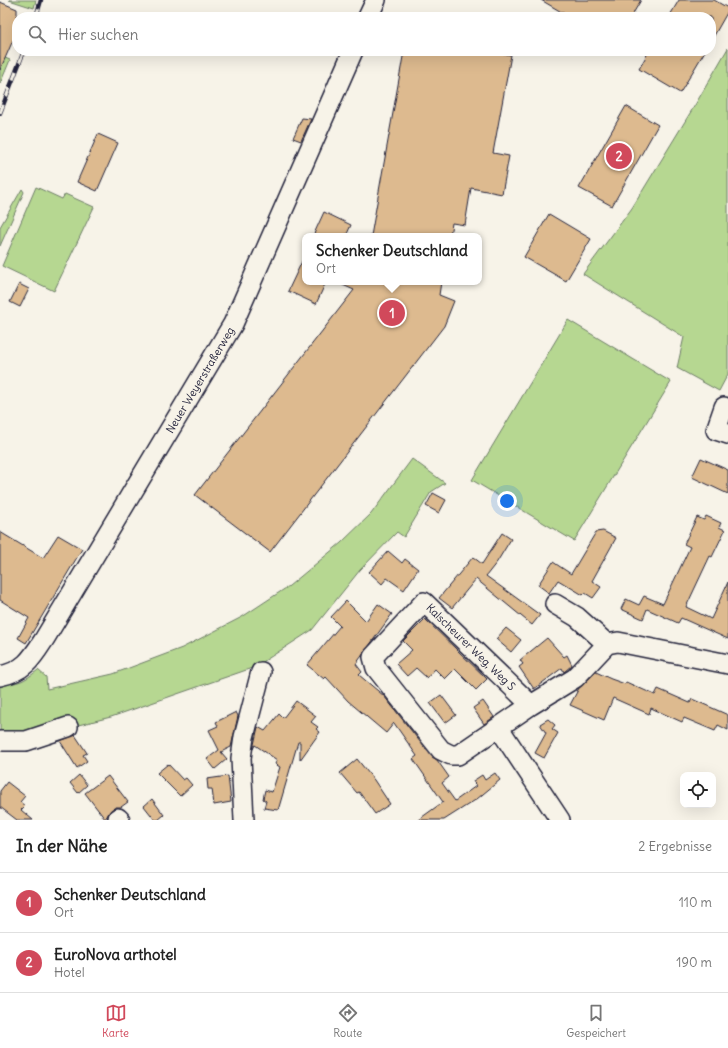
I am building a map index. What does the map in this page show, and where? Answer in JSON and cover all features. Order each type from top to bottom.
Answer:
[{"type":"street","points":[[370,12],[376,0]]},
{"type":"street","name":"Neuer Weyerstraßerweg","points":[[0,676],[11,674],[28,663],[45,638],[233,324],[351,56]]},
{"type":"street","points":[[724,407],[716,430],[728,434]]},
{"type":"street","name":"Kalscheurer Weg, Weg S","points":[[531,705],[424,602],[373,657],[376,668],[441,750],[451,755],[458,755],[531,705],[575,678],[607,644]]},
{"type":"street","points":[[555,604],[577,617],[607,644],[618,642],[728,664]]},
{"type":"street","points":[[244,820],[241,758],[244,737],[261,672]]},
{"type":"street","points":[[0,741],[26,741],[68,728]]},
{"type":"street","points":[[499,728],[560,820]]},
{"type":"green space","points":[[9,0],[36,0],[34,8]]},
{"type":"green space","points":[[728,48],[728,374],[719,391],[677,368],[684,337],[583,274],[632,208]]},
{"type":"green space","points":[[0,56],[10,60],[0,84]]},
{"type":"green space","points":[[36,187],[62,199],[65,194],[94,207],[54,291],[2,266]]},
{"type":"green space","points":[[22,189],[24,192],[0,246],[0,227]]},
{"type":"green space","points":[[568,320],[671,382],[574,541],[472,480]]},
{"type":"green space","points":[[412,459],[445,483],[431,492],[404,537],[397,532],[360,570],[312,630],[255,667],[111,717],[21,739],[0,737],[0,684],[21,681],[38,670],[46,677],[47,689],[113,674],[182,648],[242,617],[289,586],[341,543],[371,514]]},
{"type":"building","points":[[541,0],[641,0],[634,12],[561,12]]},
{"type":"building","points":[[679,0],[714,0],[728,8],[728,11],[716,32],[716,12],[672,12]]},
{"type":"building","points":[[0,2],[17,9],[17,12],[12,12],[12,42],[0,70]]},
{"type":"building","points":[[403,56],[511,56],[493,153],[509,156],[502,194],[471,188],[465,225],[452,223],[450,233],[372,233]]},
{"type":"building","points":[[646,56],[702,56],[680,93],[639,69]]},
{"type":"building","points":[[626,106],[658,125],[612,206],[579,188]]},
{"type":"building","points":[[302,118],[311,119],[301,141],[293,138]]},
{"type":"building","points":[[98,134],[118,143],[97,191],[77,182]]},
{"type":"building","points":[[324,212],[351,225],[347,233],[314,233]]},
{"type":"building","points":[[549,214],[591,239],[566,281],[524,257]]},
{"type":"building","points":[[302,261],[302,285],[325,285],[316,304],[288,291]]},
{"type":"building","points":[[19,284],[29,289],[20,307],[10,302]]},
{"type":"building","points":[[343,285],[441,285],[439,295],[454,301],[444,326],[270,552],[195,495],[354,290]]},
{"type":"building","points":[[701,458],[728,470],[728,494],[692,477]]},
{"type":"building","points":[[433,493],[446,500],[439,513],[426,506]]},
{"type":"building","points":[[706,516],[721,523],[719,527],[725,530],[712,557],[710,556],[686,607],[711,619],[728,582],[728,639],[681,618],[678,623],[647,609],[643,619],[621,609],[626,599],[639,605],[644,596],[663,604],[690,547],[684,544],[697,517],[704,520]]},
{"type":"building","points":[[603,531],[616,538],[592,581],[601,587],[593,598],[585,593],[583,595],[558,580],[549,593],[538,585],[553,562],[571,574],[596,532]]},
{"type":"building","points":[[0,532],[43,558],[58,535],[82,549],[26,643],[18,638],[29,618],[0,600]]},
{"type":"building","points":[[502,533],[511,539],[497,562],[486,576],[540,615],[532,625],[476,579],[452,608],[439,598],[473,557],[482,564]]},
{"type":"building","points":[[388,551],[402,563],[405,559],[418,569],[404,590],[387,578],[382,584],[369,572]]},
{"type":"building","points":[[346,601],[366,621],[378,604],[392,614],[356,664],[362,672],[359,675],[384,696],[432,757],[437,760],[449,777],[442,783],[455,801],[476,786],[473,781],[482,775],[485,780],[495,773],[500,780],[477,799],[444,820],[418,820],[443,802],[413,759],[417,756],[394,723],[386,733],[348,701],[326,677],[324,679],[307,665],[340,626],[331,617]]},
{"type":"building","points":[[425,619],[487,679],[476,690],[455,669],[445,679],[435,669],[427,678],[416,668],[407,676],[396,664],[412,650],[403,641]]},
{"type":"building","points":[[506,628],[521,640],[511,652],[496,639]]},
{"type":"building","points":[[547,638],[564,657],[567,655],[572,665],[564,672],[562,668],[534,689],[519,667],[523,664],[520,660]]},
{"type":"building","points":[[596,672],[625,684],[626,682],[655,695],[658,689],[690,703],[692,699],[728,715],[728,730],[718,725],[715,731],[684,718],[682,722],[651,708],[649,714],[613,698],[604,720],[570,705],[579,688]]},
{"type":"building","points":[[441,695],[456,715],[445,723],[430,703]]},
{"type":"building","points":[[296,701],[316,716],[311,722],[318,727],[316,729],[320,732],[300,760],[300,742],[298,742],[278,810],[264,808],[266,801],[263,799],[265,790],[272,792],[280,767],[275,764],[277,760],[255,745],[253,749],[258,727],[265,731],[279,714],[283,718]]},
{"type":"building","points":[[483,701],[494,717],[484,724],[473,708]]},
{"type":"building","points":[[236,712],[238,716],[231,747],[221,752],[227,759],[215,769],[207,759],[219,750],[209,730],[218,726],[216,722]]},
{"type":"building","points":[[548,719],[555,725],[552,729],[558,733],[544,758],[535,753],[546,733],[540,724]]},
{"type":"building","points":[[75,735],[87,753],[83,755],[87,761],[77,768],[60,741]]},
{"type":"building","points":[[357,759],[374,780],[390,804],[375,814],[359,792],[357,793],[340,773]]},
{"type":"building","points":[[168,764],[183,780],[186,778],[192,785],[180,796],[157,773]]},
{"type":"building","points":[[79,775],[87,785],[78,793],[70,783]]},
{"type":"building","points":[[108,776],[128,802],[121,807],[116,807],[111,810],[105,819],[85,793]]},
{"type":"building","points":[[228,776],[231,802],[214,805],[212,789],[208,789],[207,779]]},
{"type":"building","points":[[7,782],[25,796],[20,802],[25,806],[21,810],[33,820],[17,820],[0,807],[0,791]]},
{"type":"building","points":[[152,799],[164,815],[158,820],[155,820],[144,806]]},
{"type":"railway","points":[[37,12],[41,0]]},
{"type":"railway","points":[[0,113],[22,56]]},
{"type":"place","name":"EuroNova arthotel","points":[[619,156]]},
{"type":"place","name":"Schenker Deutschland","points":[[392,313]]}]
